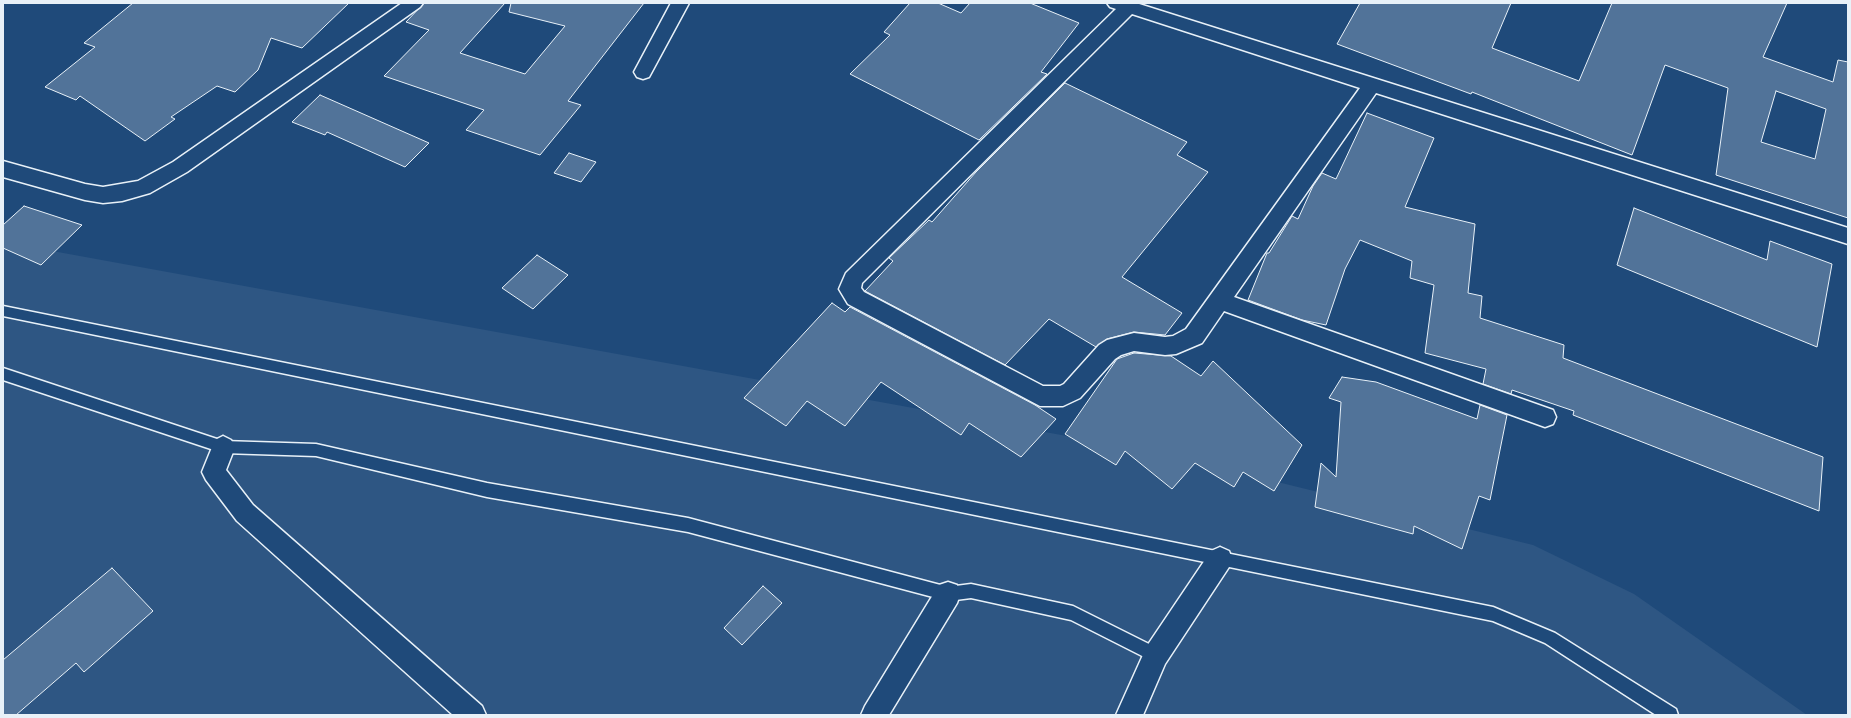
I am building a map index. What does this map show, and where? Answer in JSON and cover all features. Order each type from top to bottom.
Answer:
[{"type":"street","points":[[3,168],[85,192],[103,195],[122,193],[143,188],[174,171],[414,3]]},
{"type":"street","points":[[643,72],[680,3]]},
{"type":"street","points":[[1372,85],[1194,336],[1186,342],[1176,346],[1134,342],[1115,347],[1107,352],[1072,391],[1062,396],[1040,396],[1030,391],[856,298],[850,289],[853,279],[1122,5],[1848,236]]},
{"type":"street","points":[[1220,301],[1545,417]]},
{"type":"street","points":[[223,447],[214,472],[245,513],[473,715]]},
{"type":"street","points":[[1129,715],[1156,655],[1220,559]]},
{"type":"street","points":[[874,715],[948,594]]},
{"type":"lane","points":[[3,311],[1493,614],[1550,638],[1670,715]]},
{"type":"lane","points":[[3,374],[223,447],[316,450],[487,490],[688,525],[948,594],[971,592],[1073,613],[1156,655]]},
{"type":"shaded area","points":[[3,242],[1160,453],[1533,545],[1634,594],[1807,715],[3,715]]},
{"type":"building","points":[[133,3],[349,3],[302,48],[271,38],[258,70],[235,92],[217,86],[171,117],[175,119],[145,141],[80,96],[76,100],[45,87],[95,47],[84,43]]},
{"type":"building","points":[[424,3],[505,3],[460,53],[525,74],[565,26],[509,12],[511,3],[644,3],[568,101],[581,105],[540,155],[466,130],[484,110],[384,76],[429,30],[406,22]]},
{"type":"building","points":[[910,3],[938,3],[961,13],[970,3],[1030,3],[1079,23],[1041,72],[1047,74],[979,140],[850,74],[890,35],[884,32]]},
{"type":"building","points":[[1360,3],[1511,3],[1492,48],[1579,81],[1612,3],[1787,3],[1763,57],[1833,82],[1838,60],[1848,62],[1848,218],[1716,175],[1728,88],[1665,65],[1632,155],[1472,92],[1471,94],[1337,44]],"holes":[[[1776,91],[1826,109],[1815,159],[1761,142]]]},
{"type":"building","points":[[1065,83],[1187,142],[1177,155],[1208,172],[1122,277],[1182,313],[1165,335],[1134,332],[1107,339],[1096,347],[1049,319],[1005,365],[865,291],[893,261],[889,258],[929,220],[932,222],[976,172]]},
{"type":"building","points":[[320,95],[429,143],[405,167],[327,132],[325,135],[292,122]]},
{"type":"building","points":[[1367,113],[1434,138],[1405,207],[1475,224],[1468,293],[1482,296],[1480,318],[1564,345],[1563,358],[1823,457],[1819,511],[1573,415],[1574,411],[1512,390],[1511,394],[1483,384],[1486,369],[1425,353],[1434,285],[1410,278],[1412,261],[1360,240],[1345,269],[1326,325],[1302,320],[1248,300],[1267,253],[1269,253],[1292,216],[1298,219],[1313,186],[1322,173],[1336,179]]},
{"type":"building","points":[[569,153],[596,162],[581,182],[554,173]]},
{"type":"building","points":[[24,206],[82,225],[41,265],[3,248],[3,225]]},
{"type":"building","points":[[1634,208],[1767,260],[1770,241],[1832,264],[1817,347],[1617,265]]},
{"type":"building","points":[[537,255],[568,275],[533,309],[502,288]]},
{"type":"building","points":[[832,303],[845,312],[850,307],[1035,405],[1056,419],[1021,457],[969,423],[961,435],[881,382],[845,426],[807,401],[786,426],[744,398]]},
{"type":"building","points":[[1134,353],[1171,356],[1201,376],[1213,361],[1302,445],[1274,491],[1243,472],[1234,487],[1195,463],[1172,489],[1125,451],[1116,465],[1065,434],[1117,359]]},
{"type":"building","points":[[1342,377],[1376,382],[1477,419],[1480,405],[1507,415],[1490,500],[1479,496],[1462,549],[1414,526],[1413,534],[1315,507],[1321,463],[1336,477],[1341,402],[1329,398]]},
{"type":"building","points":[[112,568],[153,611],[84,672],[76,663],[16,715],[3,715],[3,660]]},
{"type":"building","points":[[763,586],[782,603],[742,645],[724,628]]}]
